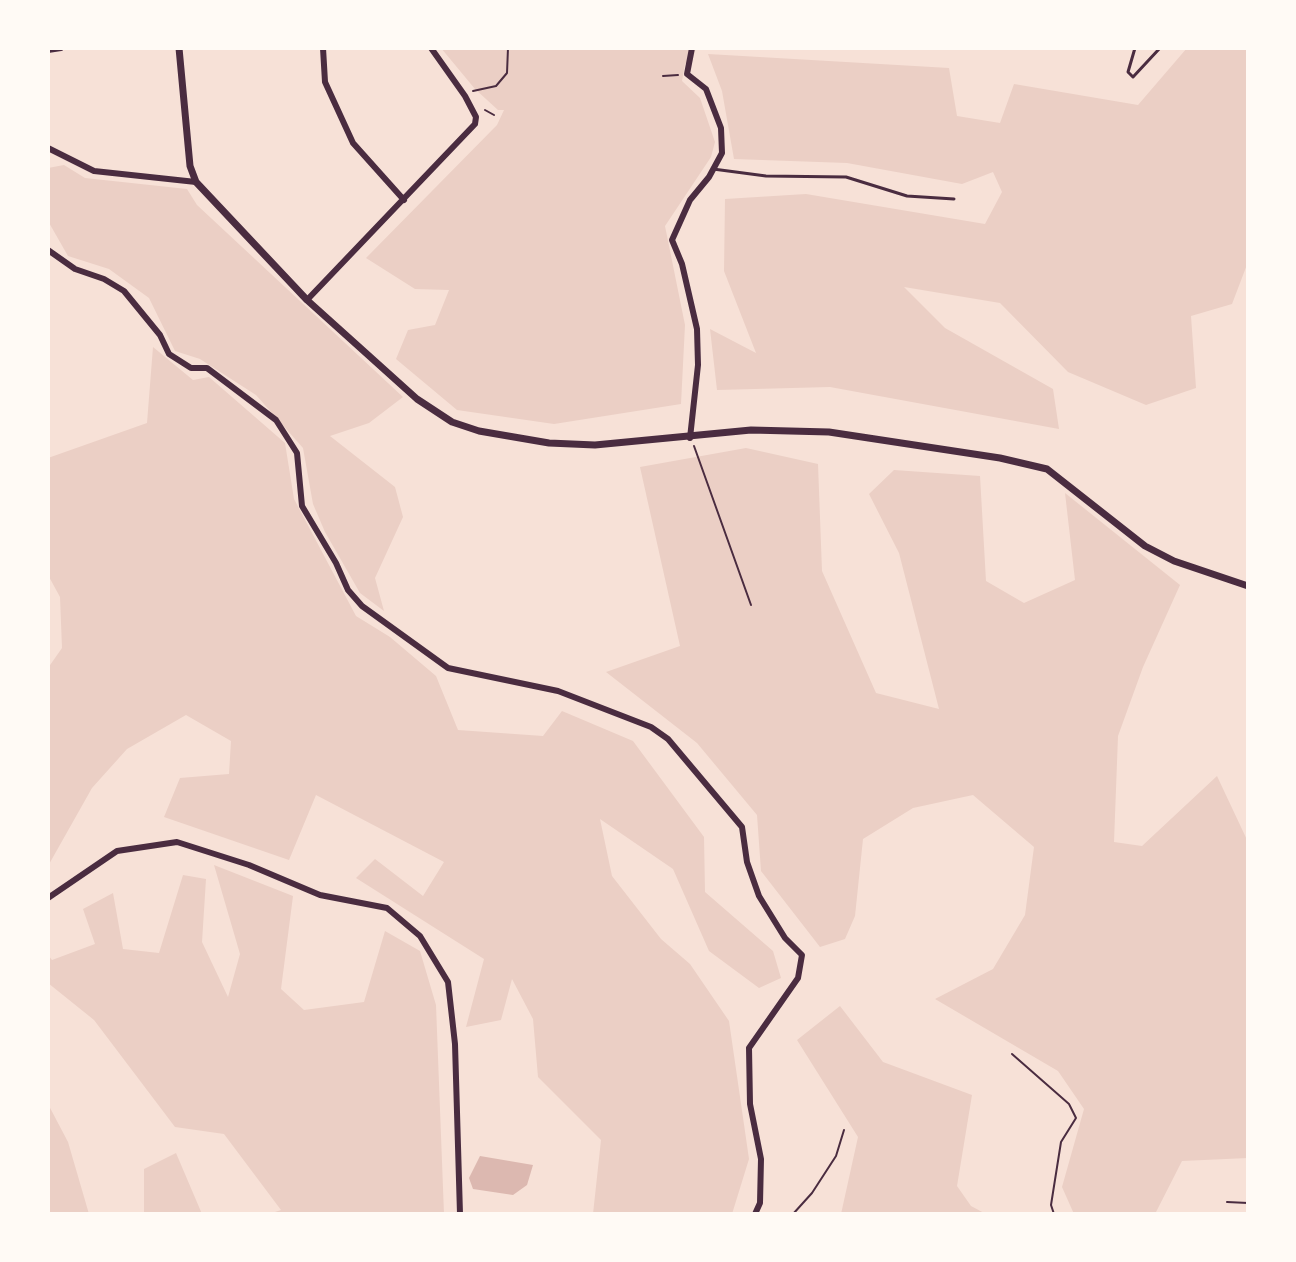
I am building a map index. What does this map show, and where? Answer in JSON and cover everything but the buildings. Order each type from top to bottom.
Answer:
[{"type":"street","points":[[48,50],[61,48]]},
{"type":"street","points":[[179,48],[190,166],[196,182],[307,300],[417,399],[452,422],[479,431],[549,443],[595,445],[751,430],[829,432],[938,448],[1047,469],[1145,546],[1208,576],[1248,586]]},
{"type":"street","points":[[323,48],[325,82],[353,143],[404,200]]},
{"type":"street","points":[[307,300],[475,124],[476,117],[465,96],[431,48]]},
{"type":"street","points":[[690,438],[698,365],[697,329],[682,264],[672,240],[690,200],[722,153],[721,128],[706,89],[687,74],[692,48]]},
{"type":"street","points":[[48,148],[94,171],[196,182]]},
{"type":"street","points":[[48,250],[75,269],[104,279],[124,291],[160,335],[169,354],[191,368],[207,368],[276,420],[297,453],[302,506],[336,563],[348,590],[362,606],[448,668],[558,691],[651,727],[668,739],[742,827],[747,862],[759,896],[785,938],[802,955],[798,978],[749,1048],[750,1104],[761,1159],[760,1203],[755,1214]]},
{"type":"street","points":[[48,898],[117,851],[177,842],[249,865],[320,895],[387,908],[420,936],[448,982],[455,1044],[460,1214]]},
{"type":"lane","points":[[1135,48],[1128,72],[1133,77],[1160,48]]},
{"type":"lane","points":[[713,169],[766,176],[846,177],[864,180],[907,196],[954,199]]},
{"type":"path","points":[[477,91],[496,86],[507,73],[508,48]]},
{"type":"path","points":[[663,76],[687,74]]},
{"type":"path","points":[[481,102],[484,110],[494,115]]},
{"type":"path","points":[[690,438],[704,468],[751,605]]},
{"type":"path","points":[[1012,1054],[1069,1104],[1076,1118],[1061,1142],[1051,1205],[1054,1214]]},
{"type":"path","points":[[793,1214],[812,1193],[836,1156],[844,1130]]},
{"type":"path","points":[[1227,1202],[1248,1203]]},
{"type":"shaded area","points":[[441,48],[696,48],[692,62],[685,64],[682,81],[700,98],[715,142],[711,157],[665,226],[685,325],[681,404],[554,424],[457,410],[396,359],[408,330],[435,325],[449,290],[415,289],[366,258],[497,125],[504,110],[498,110],[475,89]]},
{"type":"shaded area","points":[[1187,48],[1248,48],[1248,262],[1232,304],[1191,316],[1196,388],[1146,405],[1068,372],[1000,303],[904,287],[945,328],[1053,389],[1059,429],[830,387],[717,390],[710,329],[756,353],[724,271],[725,199],[806,194],[985,224],[1002,192],[993,172],[962,184],[847,163],[734,159],[722,91],[708,54],[949,68],[957,116],[1000,123],[1014,84],[1138,105]]},
{"type":"shaded area","points":[[64,165],[85,178],[187,189],[197,205],[403,397],[369,423],[330,436],[395,487],[403,517],[375,578],[384,611],[360,593],[325,532],[313,504],[303,448],[256,395],[200,359],[175,351],[149,298],[109,269],[68,256],[48,221],[48,168]]},
{"type":"shaded area","points":[[153,347],[193,380],[209,377],[285,443],[294,499],[356,616],[390,637],[436,676],[458,730],[543,736],[562,711],[633,741],[704,837],[705,892],[773,951],[781,978],[759,988],[709,951],[673,869],[600,819],[612,876],[661,939],[690,964],[729,1021],[749,1159],[732,1214],[593,1214],[601,1140],[538,1077],[533,1019],[512,979],[501,1020],[466,1027],[484,959],[356,878],[375,859],[423,896],[444,862],[316,795],[289,860],[164,817],[180,778],[229,774],[231,741],[186,715],[127,749],[92,788],[48,866],[48,668],[62,648],[60,597],[48,575],[48,458],[147,423]]},
{"type":"shaded area","points":[[746,448],[818,464],[822,571],[876,693],[939,709],[899,553],[869,494],[894,470],[980,476],[986,581],[1024,603],[1075,580],[1065,493],[1180,585],[1143,667],[1118,736],[1114,842],[1142,846],[1217,776],[1248,842],[1248,1158],[1182,1161],[1155,1214],[1074,1214],[1062,1187],[1084,1109],[1058,1071],[935,999],[993,969],[1025,915],[1034,847],[973,795],[913,808],[863,839],[855,916],[845,939],[820,947],[761,871],[757,815],[697,743],[606,672],[680,646],[640,467]]},
{"type":"shaded area","points":[[214,865],[293,896],[281,989],[304,1010],[364,1002],[385,931],[420,951],[436,1005],[444,1214],[269,1214],[281,1210],[224,1134],[175,1127],[94,1020],[48,983],[48,955],[52,960],[95,944],[83,909],[113,893],[123,949],[159,953],[183,875],[206,879],[202,942],[228,997],[240,954]]},
{"type":"shaded area","points":[[840,1006],[883,1062],[972,1095],[957,1186],[971,1206],[986,1214],[841,1214],[858,1137],[797,1040]]},
{"type":"shaded area","points":[[48,1104],[68,1142],[89,1214],[48,1214]]},
{"type":"shaded area","points":[[176,1153],[202,1214],[144,1214],[144,1169]]},
{"type":"shaded area","points":[[480,1156],[533,1165],[527,1185],[513,1195],[473,1189],[469,1178]]}]
